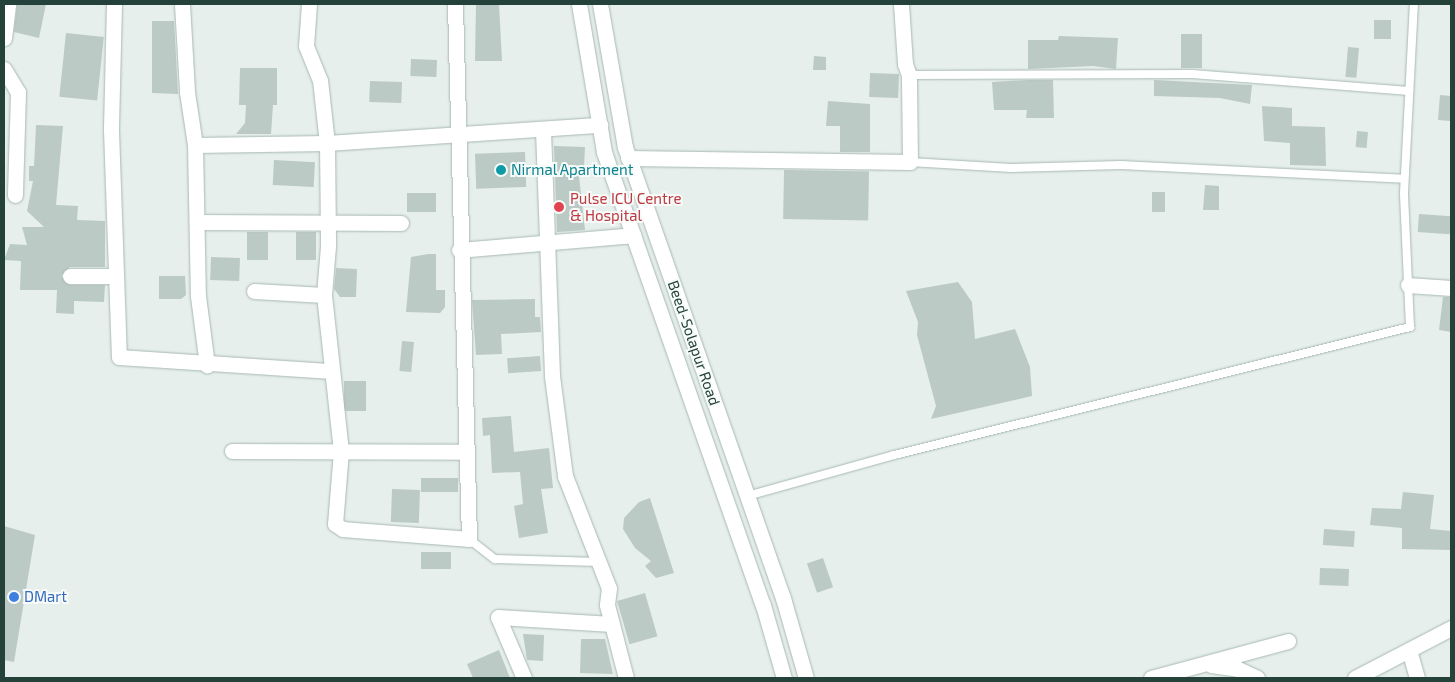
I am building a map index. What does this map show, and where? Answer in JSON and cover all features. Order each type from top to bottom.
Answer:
[{"type":"street","points":[[4,38],[8,4]]},
{"type":"street","points":[[114,4],[111,130],[119,357],[207,365],[332,371]]},
{"type":"street","points":[[182,4],[187,92],[195,145],[198,296],[207,365]]},
{"type":"street","points":[[309,4],[306,46],[320,80],[326,143],[328,223],[324,295],[341,451],[335,524],[343,529],[469,539],[459,250],[455,4]]},
{"type":"street","name":"Beed-Solapur Road","points":[[579,4],[604,152],[760,596],[784,678]]},
{"type":"street","name":"Beed-Solapur Road","points":[[600,4],[628,158],[747,496],[806,678]]},
{"type":"street","points":[[628,158],[910,162],[909,75],[905,64],[901,4]]},
{"type":"street","points":[[4,68],[18,92],[15,195]]},
{"type":"street","points":[[195,145],[326,143],[600,125]]},
{"type":"street","points":[[543,130],[552,376],[564,476],[609,588],[607,605],[626,678]]},
{"type":"street","points":[[198,222],[401,222]]},
{"type":"street","points":[[459,250],[633,235]]},
{"type":"street","points":[[70,276],[116,276]]},
{"type":"street","points":[[1408,285],[1451,288]]},
{"type":"street","points":[[254,291],[324,295]]},
{"type":"street","points":[[232,451],[465,452]]},
{"type":"street","points":[[524,678],[498,617],[612,624]]},
{"type":"street","points":[[1355,678],[1451,628]]},
{"type":"street","points":[[1152,678],[1288,641]]},
{"type":"street","points":[[1410,650],[1417,678]]},
{"type":"street","points":[[1205,664],[1238,669],[1257,678]]},
{"type":"lane","points":[[747,496],[894,455],[1410,327],[1404,179],[1414,4]]},
{"type":"lane","points":[[909,75],[1192,74],[1409,90]]},
{"type":"lane","points":[[910,162],[1011,168],[1121,165],[1404,179]]},
{"type":"lane","points":[[469,539],[495,559],[598,562]]},
{"type":"building","points":[[17,4],[46,4],[39,38],[14,32]]},
{"type":"building","points":[[476,4],[499,4],[502,61],[475,61]]},
{"type":"building","points":[[1374,20],[1391,20],[1391,39],[1374,39]]},
{"type":"building","points":[[152,21],[174,21],[178,94],[152,93]]},
{"type":"building","points":[[66,33],[104,37],[97,101],[59,97]]},
{"type":"building","points":[[1181,34],[1202,34],[1202,68],[1181,68]]},
{"type":"building","points":[[1059,36],[1118,38],[1116,69],[1093,66],[1028,69],[1028,40],[1058,40]]},
{"type":"building","points":[[1348,47],[1359,48],[1356,78],[1345,77]]},
{"type":"building","points":[[814,56],[826,57],[826,70],[813,70]]},
{"type":"building","points":[[411,59],[437,60],[436,77],[410,76]]},
{"type":"building","points":[[240,68],[277,68],[277,105],[273,105],[271,134],[236,134],[245,123],[246,105],[239,105]]},
{"type":"building","points":[[870,73],[899,74],[898,98],[869,97]]},
{"type":"building","points":[[1053,80],[1054,118],[1026,118],[1027,110],[994,110],[992,82]]},
{"type":"building","points":[[1154,80],[1252,85],[1250,104],[1220,98],[1154,96]]},
{"type":"building","points":[[370,81],[402,82],[401,103],[369,102]]},
{"type":"building","points":[[1440,95],[1451,96],[1451,121],[1438,120]]},
{"type":"building","points":[[828,101],[870,104],[870,152],[840,152],[840,126],[826,126]]},
{"type":"building","points":[[1262,106],[1292,108],[1292,126],[1325,127],[1326,166],[1290,165],[1290,143],[1264,141]]},
{"type":"building","points":[[36,125],[63,126],[56,205],[78,206],[77,220],[105,221],[105,267],[70,267],[61,276],[70,285],[105,285],[104,302],[74,301],[74,314],[56,313],[57,290],[20,290],[21,261],[4,260],[10,244],[27,245],[22,227],[44,227],[27,211],[33,181],[29,181],[29,166],[34,166]]},
{"type":"building","points":[[1357,131],[1368,132],[1367,148],[1356,147]]},
{"type":"building","points":[[554,146],[585,147],[584,167],[578,167],[585,230],[557,232]]},
{"type":"building","name":"Nirmal Apartment","points":[[525,152],[526,187],[476,189],[475,154]]},
{"type":"building","points":[[274,160],[315,162],[314,187],[273,185]]},
{"type":"building","points":[[784,170],[869,171],[868,220],[783,219]]},
{"type":"building","points":[[1205,185],[1219,186],[1219,210],[1203,210]]},
{"type":"building","points":[[1152,192],[1165,192],[1165,212],[1152,212]]},
{"type":"building","points":[[407,193],[436,193],[436,212],[407,212]]},
{"type":"building","points":[[1419,214],[1451,216],[1450,234],[1418,232]]},
{"type":"building","points":[[247,232],[268,232],[268,260],[247,260]]},
{"type":"building","points":[[296,232],[316,232],[316,260],[296,260]]},
{"type":"building","points":[[436,254],[436,290],[445,290],[445,307],[440,313],[406,312],[411,257]]},
{"type":"building","points":[[211,257],[240,258],[239,281],[210,280]]},
{"type":"building","points":[[336,268],[357,269],[356,297],[340,297],[334,289]]},
{"type":"building","points":[[159,276],[185,276],[186,295],[181,299],[159,299]]},
{"type":"building","points":[[958,282],[972,302],[975,339],[1015,329],[1030,367],[1032,396],[931,419],[936,406],[917,335],[918,322],[906,291]]},
{"type":"building","points":[[1443,297],[1451,297],[1451,332],[1439,330]]},
{"type":"building","points":[[535,299],[535,317],[540,317],[541,332],[501,334],[502,354],[476,355],[472,300]]},
{"type":"building","points":[[402,341],[414,342],[411,372],[399,371]]},
{"type":"building","points":[[540,356],[541,371],[508,373],[507,358]]},
{"type":"building","points":[[344,381],[366,381],[366,411],[344,411]]},
{"type":"building","points":[[511,416],[514,452],[549,448],[553,488],[541,489],[548,533],[519,538],[514,506],[523,504],[520,472],[492,473],[490,435],[483,436],[482,418]]},
{"type":"building","points":[[421,478],[458,478],[458,492],[421,492]]},
{"type":"building","points":[[392,489],[420,490],[419,523],[391,522]]},
{"type":"building","points":[[1403,492],[1434,495],[1430,529],[1451,531],[1451,550],[1402,549],[1402,528],[1370,525],[1372,508],[1401,509]]},
{"type":"building","points":[[650,498],[674,573],[656,578],[645,566],[651,561],[635,548],[623,529],[624,518],[639,502]]},
{"type":"building","name":"DMart","points":[[4,526],[35,535],[14,662],[4,660]]},
{"type":"building","points":[[1324,529],[1355,531],[1354,547],[1323,545]]},
{"type":"building","points":[[421,552],[451,552],[451,569],[421,569]]},
{"type":"building","points":[[823,558],[833,587],[817,593],[807,564]]},
{"type":"building","points":[[1320,568],[1349,569],[1348,586],[1319,585]]},
{"type":"building","points":[[645,593],[657,636],[630,644],[617,601]]},
{"type":"building","points":[[523,634],[544,635],[543,661],[527,660]]},
{"type":"building","points":[[581,639],[605,639],[613,674],[580,673]]},
{"type":"building","points":[[499,650],[510,678],[473,678],[467,664]]},
{"type":"place","name":"Nirmal Apartment","points":[[501,170]]},
{"type":"place","name":"Pulse ICU Centre & Hospital","points":[[559,207]]},
{"type":"place","name":"DMart","points":[[14,597]]}]
